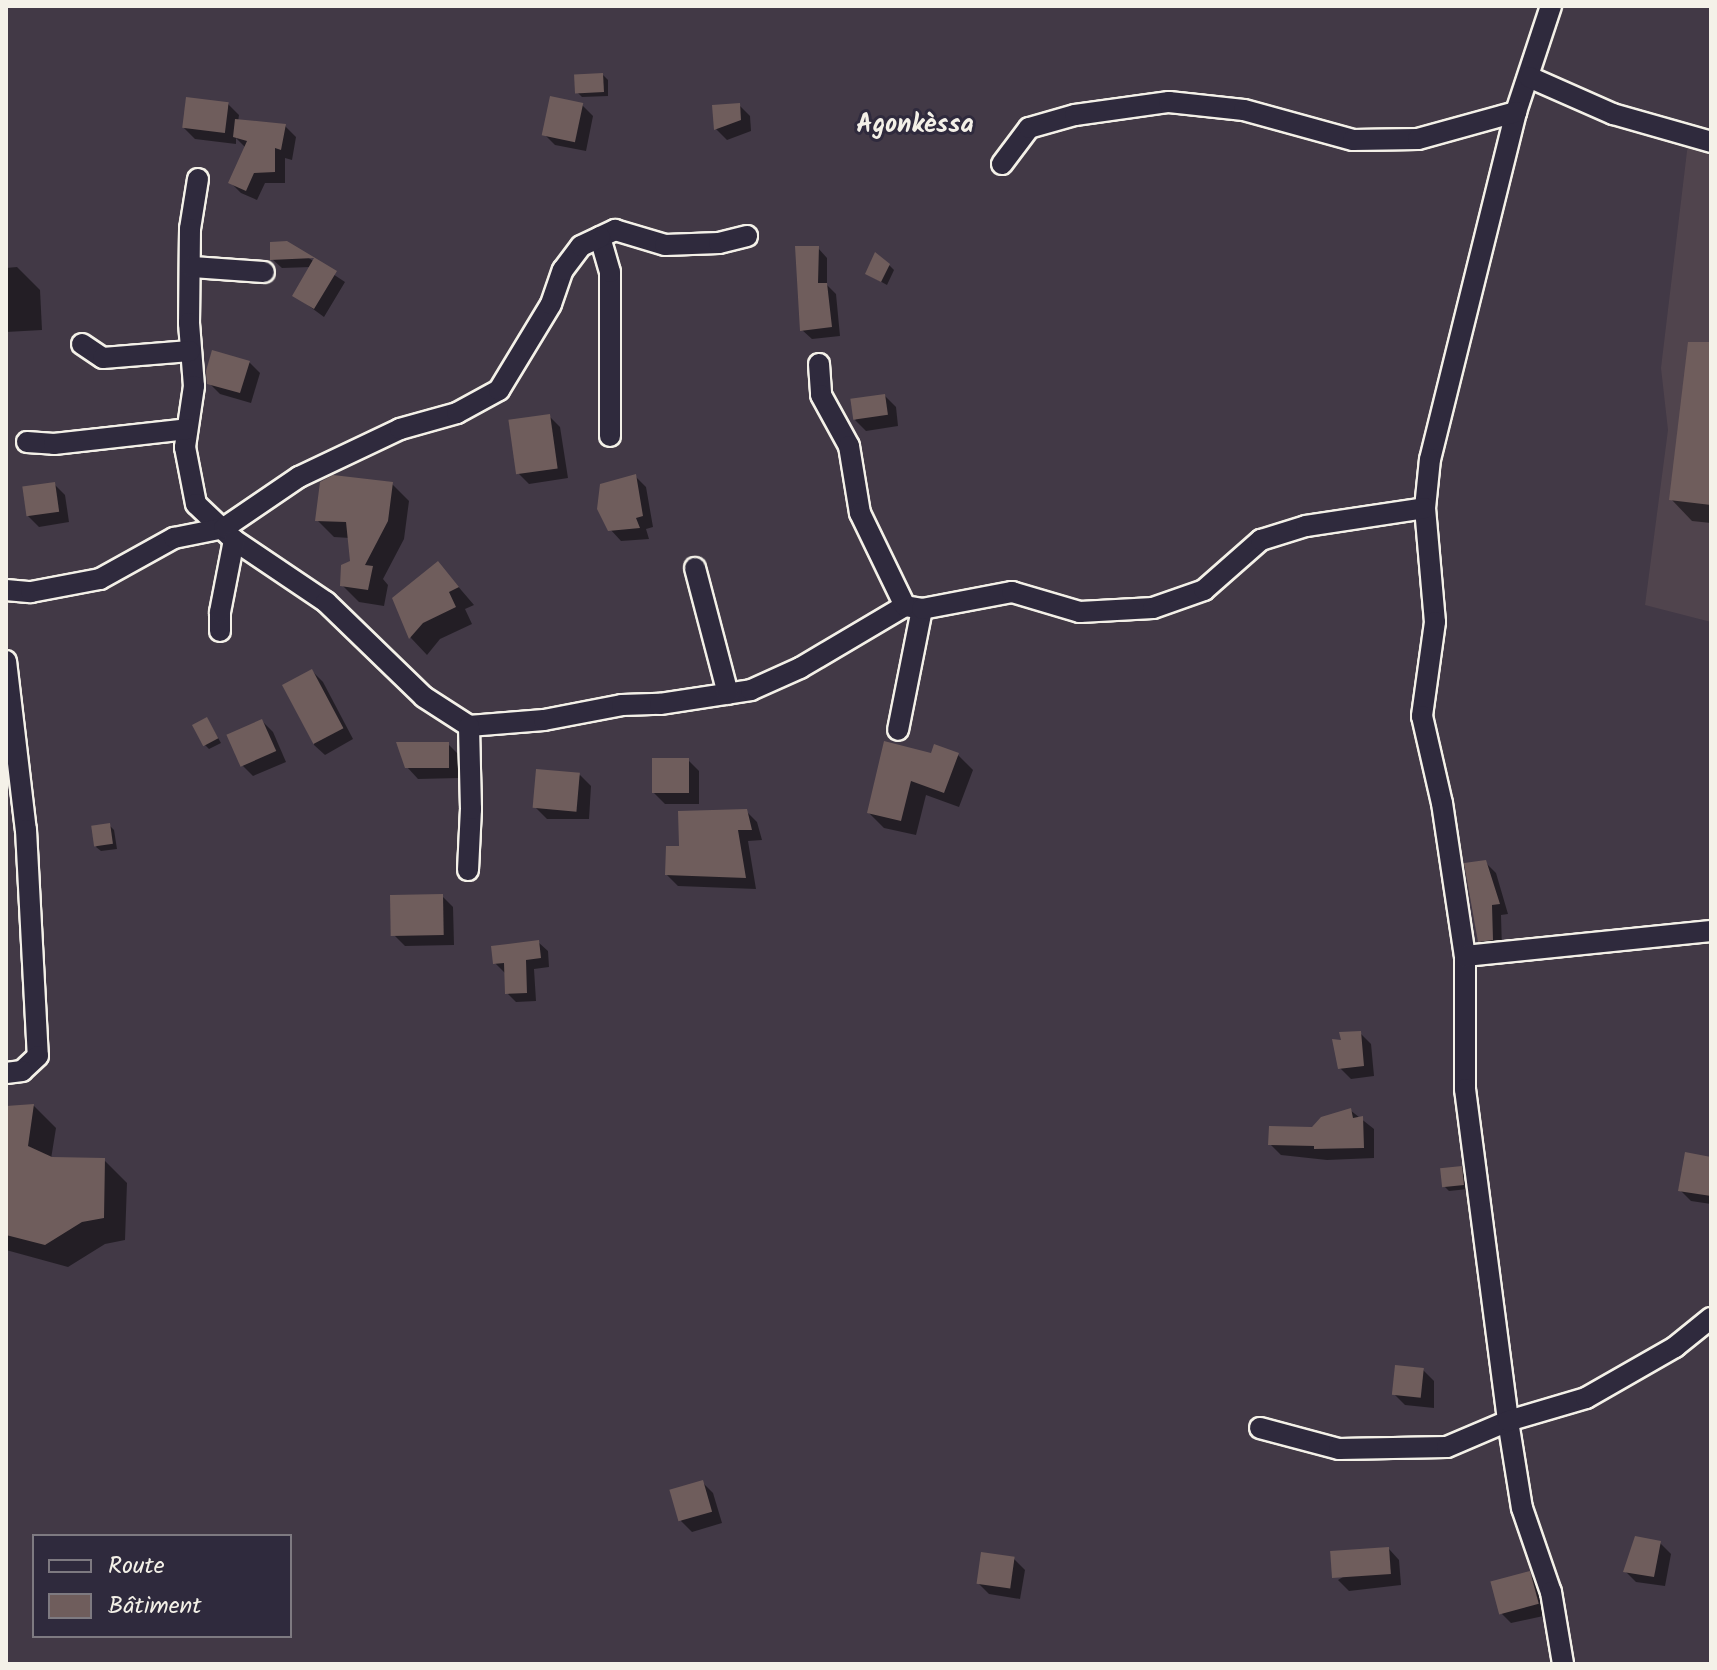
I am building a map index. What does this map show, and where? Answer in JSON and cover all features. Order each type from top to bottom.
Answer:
[{"type":"street","points":[[1551,6],[1516,112],[1430,459],[1425,508],[1435,622],[1422,716],[1442,803],[1465,956],[1465,1089],[1508,1421],[1522,1508],[1551,1592],[1563,1664]]},
{"type":"street","points":[[1529,77],[1613,114],[1711,142]]},
{"type":"street","points":[[1002,164],[1029,128],[1075,115],[1169,102],[1244,110],[1353,140],[1418,139],[1516,112]]},
{"type":"street","points":[[198,179],[190,229],[190,351],[194,386],[185,447],[196,504],[229,534],[326,602],[424,697],[469,726],[544,720],[622,705],[660,704],[751,690],[914,608],[1012,592],[1080,612],[1153,608],[1204,590],[1261,540],[1306,526],[1425,508]]},
{"type":"street","points":[[6,590],[31,592],[100,579],[174,538],[229,534],[299,477],[400,429],[457,413],[499,390],[551,304],[563,270],[581,246],[615,230],[665,245],[719,243],[747,236]]},
{"type":"street","points":[[600,237],[610,272],[610,436]]},
{"type":"street","points":[[192,267],[264,272]]},
{"type":"street","points":[[82,344],[103,358],[190,351]]},
{"type":"street","points":[[819,364],[821,395],[849,446],[860,513],[914,608],[898,730]]},
{"type":"street","points":[[27,442],[54,444],[187,429]]},
{"type":"street","points":[[220,631],[229,534]]},
{"type":"street","points":[[695,568],[728,694]]},
{"type":"street","points":[[6,661],[26,830],[38,1056],[22,1071],[6,1073]]},
{"type":"street","points":[[468,870],[471,809],[469,726]]},
{"type":"street","points":[[1465,956],[1711,931]]},
{"type":"street","points":[[1260,1428],[1339,1449],[1447,1447],[1508,1421],[1586,1398],[1675,1347],[1711,1318]]},
{"type":"shaded area","points":[[1688,143],[1711,150],[1711,622],[1645,605],[1668,430],[1661,368]]},
{"type":"building","points":[[603,73],[604,92],[575,93],[574,75]]},
{"type":"building","points":[[550,96],[583,103],[575,142],[542,135]]},
{"type":"building","points":[[186,97],[229,102],[225,133],[182,128]]},
{"type":"building","points":[[740,103],[741,120],[714,130],[712,105]]},
{"type":"building","points":[[235,119],[286,124],[281,150],[275,148],[275,172],[254,173],[246,191],[228,183],[247,141],[233,137]]},
{"type":"building","points":[[287,241],[337,271],[314,309],[292,296],[314,258],[270,260],[270,242]]},
{"type":"building","points":[[795,246],[819,246],[818,283],[827,283],[832,327],[800,331]]},
{"type":"building","points":[[875,252],[890,264],[881,282],[865,274]]},
{"type":"building","points":[[1688,342],[1711,342],[1711,505],[1669,500]]},
{"type":"building","points":[[212,350],[250,361],[240,393],[207,384],[206,371]]},
{"type":"building","points":[[885,394],[888,415],[853,420],[850,399]]},
{"type":"building","points":[[550,414],[558,468],[516,474],[508,420]]},
{"type":"building","points":[[636,474],[643,516],[636,518],[640,528],[608,531],[597,509],[600,484]]},
{"type":"building","points":[[333,475],[393,482],[388,521],[365,565],[373,566],[368,590],[340,586],[341,565],[350,561],[346,522],[315,521],[320,482]]},
{"type":"building","points":[[55,482],[59,512],[26,516],[22,487]]},
{"type":"building","points":[[438,561],[459,587],[449,592],[456,607],[423,623],[409,639],[392,598]]},
{"type":"building","points":[[312,669],[343,728],[313,744],[282,685]]},
{"type":"building","points":[[207,717],[218,738],[203,746],[192,725]]},
{"type":"building","points":[[262,719],[276,751],[241,767],[226,735]]},
{"type":"building","points":[[884,741],[931,753],[934,744],[959,753],[944,793],[911,781],[901,821],[867,813]]},
{"type":"building","points":[[396,742],[449,742],[449,768],[405,768]]},
{"type":"building","points":[[652,758],[689,758],[689,793],[652,793]]},
{"type":"building","points":[[536,769],[580,773],[576,812],[533,808]]},
{"type":"building","points":[[747,809],[752,830],[738,830],[746,878],[665,875],[666,846],[679,846],[678,811]]},
{"type":"building","points":[[110,823],[113,844],[94,846],[91,826]]},
{"type":"building","points":[[1486,860],[1500,904],[1492,905],[1493,940],[1478,942],[1464,863]]},
{"type":"building","points":[[443,894],[444,935],[391,936],[390,895]]},
{"type":"building","points":[[539,940],[541,958],[526,960],[527,993],[505,994],[504,963],[493,964],[491,946]]},
{"type":"building","points":[[1361,1031],[1364,1066],[1338,1069],[1332,1039],[1341,1040],[1339,1032]]},
{"type":"building","points":[[34,1104],[28,1146],[52,1157],[105,1158],[104,1218],[82,1222],[45,1245],[6,1235],[6,1106]]},
{"type":"building","points":[[1351,1108],[1353,1118],[1363,1116],[1364,1148],[1314,1149],[1314,1146],[1268,1145],[1269,1126],[1312,1127],[1321,1117]]},
{"type":"building","points":[[1685,1152],[1711,1157],[1711,1196],[1678,1191]]},
{"type":"building","points":[[1462,1166],[1464,1185],[1442,1187],[1440,1168]]},
{"type":"building","points":[[1395,1365],[1424,1368],[1421,1398],[1392,1395]]},
{"type":"building","points":[[703,1480],[712,1512],[678,1521],[669,1490]]},
{"type":"building","points":[[1635,1536],[1661,1541],[1654,1577],[1623,1572]]},
{"type":"building","points":[[1389,1547],[1391,1574],[1332,1578],[1330,1551]]},
{"type":"building","points":[[981,1552],[1015,1557],[1010,1588],[977,1584]]},
{"type":"building","points":[[1530,1571],[1539,1604],[1499,1614],[1490,1582]]},
{"type":"district","name":"Agonkèssa","points":[[915,126]]}]
